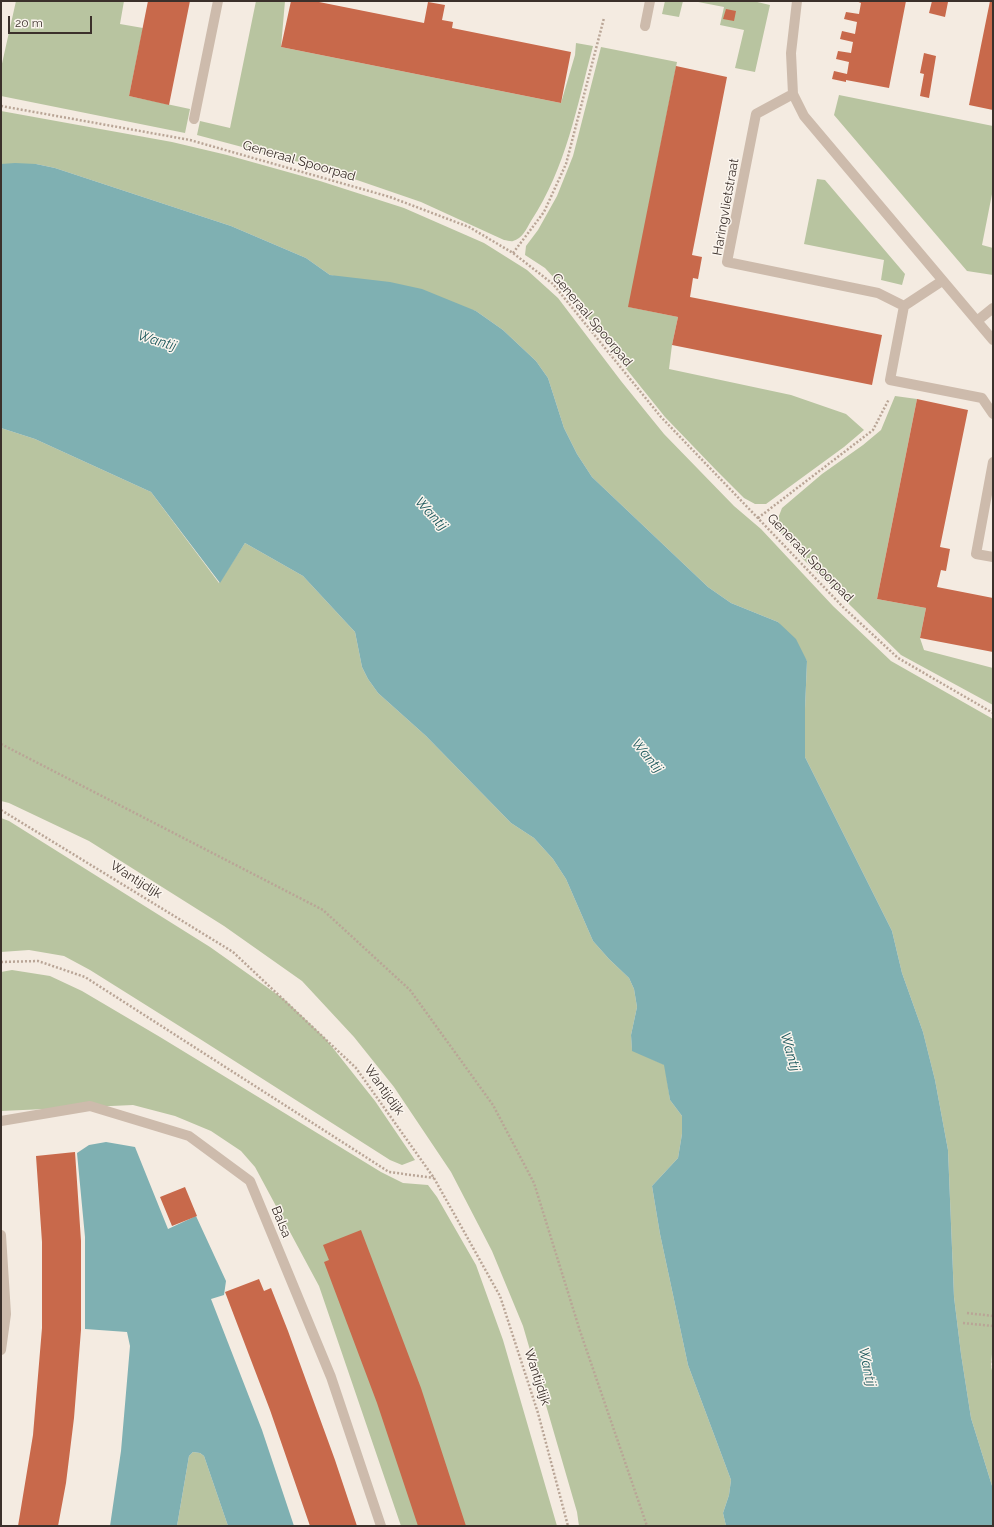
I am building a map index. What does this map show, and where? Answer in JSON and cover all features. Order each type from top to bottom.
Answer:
[{"type":"street","points":[[194,119],[218,1]]},
{"type":"street","points":[[645,26],[650,1]]},
{"type":"street","points":[[797,1],[791,53],[794,94],[804,116],[993,340]]},
{"type":"street","name":"Haringvlietstraat","points":[[794,94],[756,114],[727,262],[878,293],[904,306]]},
{"type":"street","points":[[942,281],[904,306],[890,380],[982,398],[993,414]]},
{"type":"street","points":[[977,321],[993,308]]},
{"type":"street","points":[[993,462],[976,554],[993,558]]},
{"type":"street","name":"Balsa","points":[[1,1121],[90,1106],[189,1136],[250,1181],[331,1377],[381,1526]]},
{"type":"street","points":[[1,1235],[6,1314],[1,1350]]},
{"type":"path","points":[[513,253],[544,212],[566,164],[604,18]]},
{"type":"path","name":"Generaal Spoorpad","points":[[1,106],[190,140],[390,197],[469,227],[513,253],[553,284],[661,417],[844,608],[898,658],[993,713]]},
{"type":"path","points":[[758,518],[873,430],[890,396],[890,380]]},
{"type":"path","points":[[1,744],[323,910],[410,990],[493,1105],[534,1183],[580,1331],[647,1526]]},
{"type":"path","name":"Wantijdijk","points":[[1,810],[233,952],[356,1068],[434,1178],[500,1296],[538,1413],[568,1526]]},
{"type":"path","points":[[1,962],[38,961],[85,977],[389,1172],[434,1178]]},
{"type":"path","points":[[967,1313],[993,1316]]},
{"type":"path","points":[[963,1323],[993,1326]]},
{"type":"path","points":[[993,1361],[993,1367]]},
{"type":"green space","points":[[16,1],[124,1],[120,24],[143,28],[129,96],[190,109],[185,133],[1,96],[1,68]]},
{"type":"green space","points":[[256,1],[285,1],[281,47],[561,103],[575,55],[576,43],[593,46],[576,114],[562,158],[543,201],[522,236],[512,241],[504,240],[421,202],[325,169],[197,135],[200,121],[230,128]]},
{"type":"green space","points":[[665,1],[683,1],[679,17],[662,14]]},
{"type":"green space","points":[[693,1],[753,1],[770,5],[755,72],[735,68],[744,30],[720,25],[724,7]]},
{"type":"green space","points":[[601,47],[677,62],[629,307],[678,317],[669,369],[791,395],[846,414],[864,430],[844,447],[766,504],[755,504],[744,498],[717,471],[665,417],[620,361],[575,301],[545,268],[525,255],[526,246],[538,230],[557,196],[573,156]]},
{"type":"green space","points":[[839,95],[993,126],[993,189],[982,245],[993,248],[993,275],[967,271],[834,115]]},
{"type":"green space","points":[[1,111],[172,142],[227,155],[320,181],[404,208],[484,243],[527,270],[558,298],[621,381],[664,434],[734,506],[761,529],[833,606],[891,661],[993,719],[993,1342],[991,1366],[993,1375],[993,1489],[971,1418],[961,1354],[954,1297],[948,1150],[935,1080],[923,1032],[902,973],[892,931],[805,757],[807,661],[778,622],[731,603],[708,587],[592,477],[577,454],[564,428],[548,378],[536,361],[503,330],[476,311],[330,275],[306,258],[231,226],[55,168],[36,164],[1,164]]},
{"type":"green space","points":[[817,179],[825,180],[905,274],[902,285],[881,280],[884,260],[804,244]]},
{"type":"green space","points":[[895,396],[917,399],[877,599],[926,608],[920,638],[924,650],[993,668],[993,705],[901,655],[804,560],[781,534],[777,521],[782,508],[822,474],[863,445],[881,430]]},
{"type":"green space","points":[[1,428],[35,439],[151,492],[219,583],[245,543],[303,576],[355,632],[362,667],[378,693],[426,736],[511,823],[534,838],[553,859],[566,879],[593,941],[629,978],[634,989],[637,1007],[631,1035],[632,1050],[665,1065],[670,1100],[682,1116],[682,1134],[678,1158],[652,1186],[660,1234],[688,1365],[731,1480],[729,1495],[723,1513],[726,1526],[579,1526],[577,1512],[523,1326],[492,1251],[451,1172],[394,1087],[354,1037],[302,981],[224,926],[89,841],[9,803],[1,801]]},
{"type":"green space","points":[[1,818],[9,821],[210,947],[285,1000],[325,1038],[375,1101],[415,1160],[402,1165],[390,1160],[90,970],[64,956],[29,950],[1,952]]},
{"type":"green space","points":[[12,970],[50,976],[82,991],[381,1172],[403,1183],[428,1185],[437,1197],[476,1265],[503,1340],[557,1526],[401,1526],[319,1286],[255,1167],[241,1151],[211,1131],[175,1116],[133,1105],[1,1111],[1,972]]},
{"type":"green space","points":[[193,1452],[200,1453],[204,1456],[228,1526],[177,1526],[189,1456]]},
{"type":"water","name":"Wantij","points":[[1,164],[36,164],[55,168],[231,226],[306,258],[330,275],[390,282],[422,289],[476,311],[503,330],[536,361],[548,378],[564,428],[577,454],[592,477],[708,587],[731,603],[778,622],[796,639],[807,661],[805,757],[892,931],[902,973],[923,1032],[935,1080],[948,1150],[954,1297],[961,1354],[971,1418],[993,1489],[993,1526],[726,1526],[723,1513],[729,1495],[731,1480],[688,1365],[660,1234],[652,1186],[678,1158],[682,1134],[682,1116],[670,1100],[664,1065],[632,1051],[631,1035],[637,1007],[634,989],[629,978],[593,941],[566,879],[553,859],[534,838],[511,823],[426,736],[378,693],[362,667],[355,632],[303,576],[245,543],[220,583],[151,492],[35,439],[1,428]]},
{"type":"water","points":[[106,1142],[135,1147],[168,1229],[196,1216],[226,1281],[224,1295],[211,1299],[262,1430],[294,1526],[228,1526],[204,1456],[200,1453],[193,1452],[189,1456],[177,1526],[110,1526],[121,1451],[130,1346],[127,1332],[85,1329],[85,1237],[77,1153],[89,1145]]},
{"type":"building","points":[[148,1],[190,1],[169,105],[129,96]]},
{"type":"building","points":[[291,1],[314,1],[424,23],[428,2],[445,5],[442,20],[453,22],[452,28],[571,52],[561,103],[281,47]]},
{"type":"building","points":[[856,1],[906,1],[889,88],[832,79],[834,71],[847,74],[849,62],[836,59],[838,51],[851,53],[853,42],[840,39],[842,31],[855,34],[857,22],[844,19],[846,12],[859,14],[861,3]]},
{"type":"building","points":[[932,1],[948,2],[945,17],[929,13]]},
{"type":"building","points":[[990,1],[993,1],[993,110],[969,105]]},
{"type":"building","points":[[726,9],[736,11],[734,21],[723,19]]},
{"type":"building","points":[[924,53],[936,56],[929,98],[920,96],[924,74],[920,73]]},
{"type":"building","points":[[676,66],[727,77],[692,255],[702,257],[698,279],[693,278],[690,297],[882,335],[872,385],[672,345],[678,317],[628,307]]},
{"type":"building","points":[[917,399],[968,410],[940,547],[950,549],[946,571],[941,570],[937,587],[993,598],[993,652],[920,638],[926,608],[877,599]]},
{"type":"building","points":[[75,1152],[81,1241],[81,1330],[74,1418],[66,1483],[58,1526],[18,1526],[33,1435],[42,1328],[42,1242],[36,1156]]},
{"type":"building","points":[[185,1187],[197,1216],[172,1226],[160,1197]]},
{"type":"building","points":[[361,1230],[421,1388],[466,1526],[418,1526],[377,1403],[324,1262],[329,1260],[323,1245]]},
{"type":"building","points":[[259,1279],[264,1291],[271,1288],[335,1460],[357,1526],[310,1526],[270,1410],[225,1292]]}]
